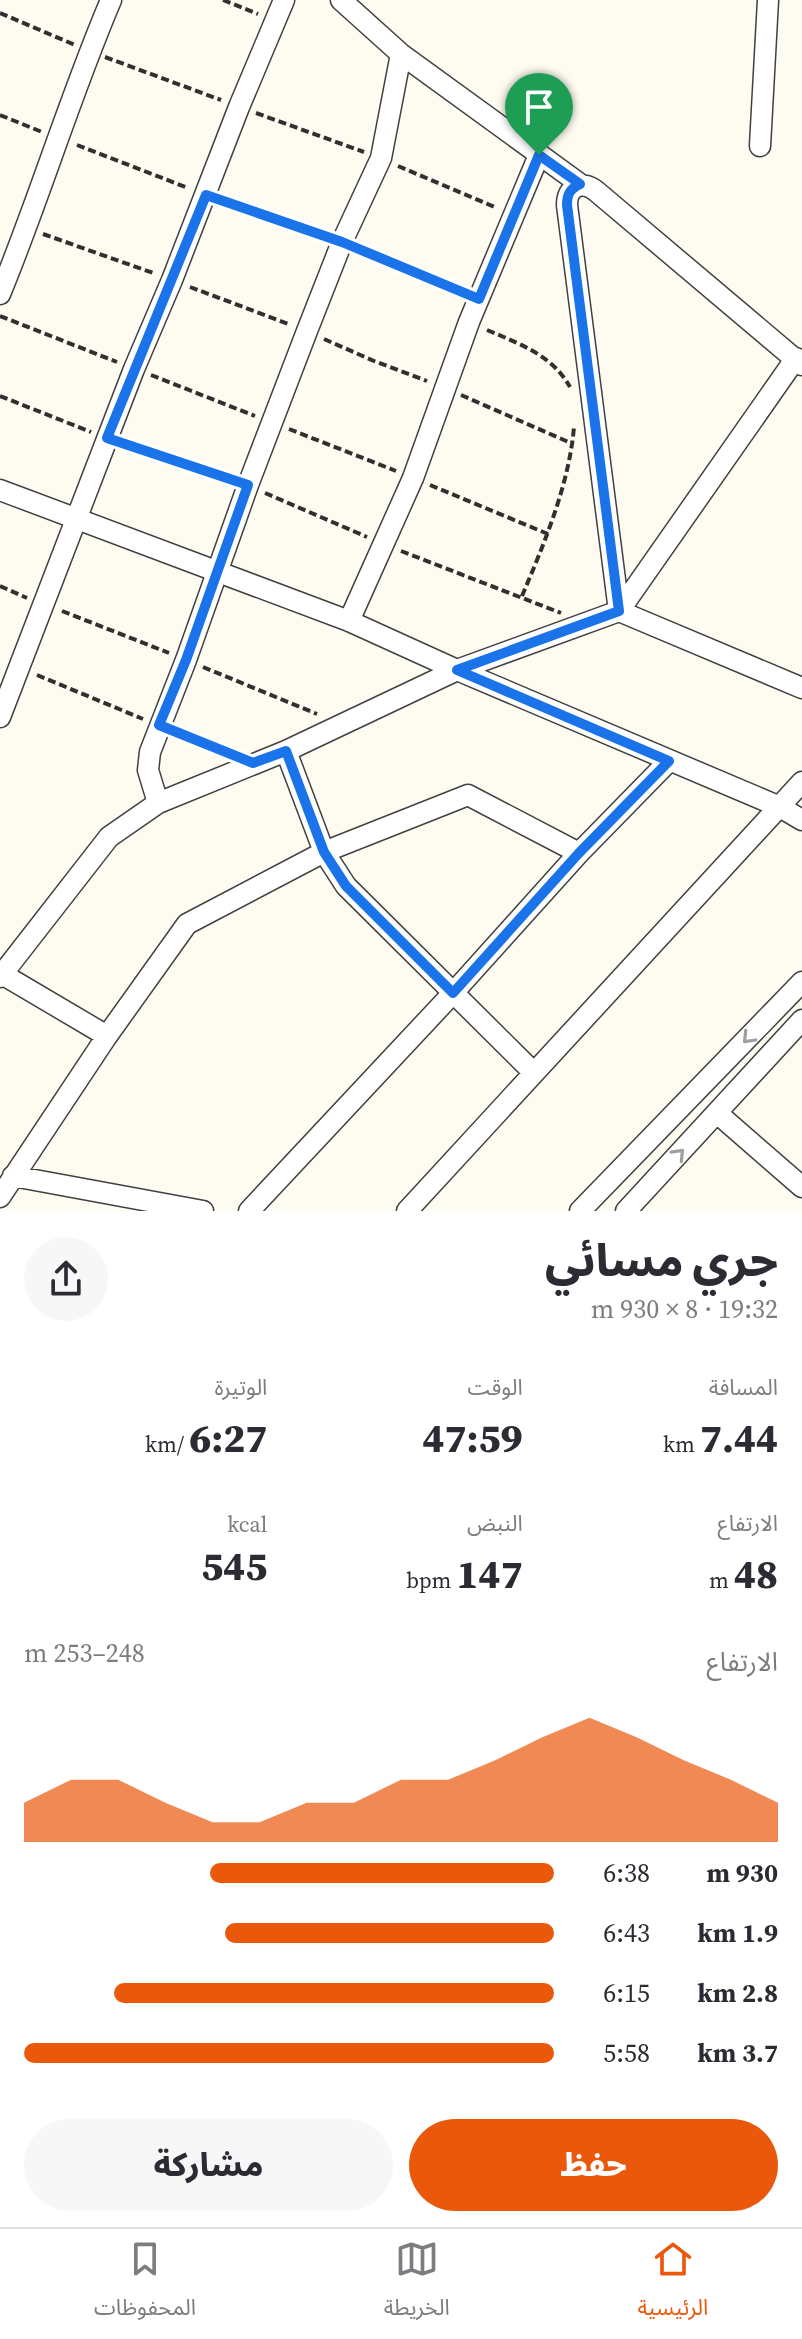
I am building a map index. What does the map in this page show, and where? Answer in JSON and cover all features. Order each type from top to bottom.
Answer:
[{"type":"street","points":[[0,294],[27,229],[89,51],[111,0]]},
{"type":"street","points":[[0,717],[107,438],[284,0]]},
{"type":"street","points":[[107,1036],[1,976],[109,837],[158,803],[286,751],[457,670],[619,611],[799,362],[589,185],[580,184],[401,54],[341,0]]},
{"type":"street","points":[[760,146],[768,0]]},
{"type":"street","points":[[158,803],[148,770],[150,752],[342,242],[381,158],[401,54]]},
{"type":"street","points":[[349,621],[413,478],[469,322],[539,155]]},
{"type":"street","points":[[580,184],[572,188],[567,196],[567,205],[619,611]]},
{"type":"street","points":[[0,490],[349,621],[780,807],[802,820]]},
{"type":"street","points":[[619,611],[802,688]]},
{"type":"street","points":[[286,751],[324,852],[346,886],[533,1072]]},
{"type":"street","points":[[249,1211],[579,853],[669,761]]},
{"type":"street","points":[[407,1211],[802,782]]},
{"type":"street","points":[[0,1197],[107,1036],[187,924],[324,852],[468,795],[579,853]]},
{"type":"street","points":[[580,1211],[802,982]]},
{"type":"street","points":[[626,1211],[802,1020]]},
{"type":"street","points":[[717,1113],[802,1187]]},
{"type":"street","points":[[13,1176],[203,1211]]},
{"type":"path","points":[[223,0],[275,21]]},
{"type":"path","points":[[0,115],[206,195],[342,242],[479,299]]},
{"type":"path","points":[[469,322],[533,350],[563,374],[571,388]]},
{"type":"path","points":[[0,396],[107,438],[248,485],[385,544],[585,623]]},
{"type":"path","points":[[522,596],[548,534],[573,444],[575,424]]},
{"type":"path","points":[[19,668],[253,763]]},
{"type":"route","points":[[539,155],[580,184],[572,188],[567,196],[567,205],[619,611],[457,670],[669,761],[579,853],[453,993],[346,886],[324,852],[286,751],[253,763],[159,725],[186,660],[248,485],[107,438],[206,195],[342,242],[479,299],[539,155]]}]
